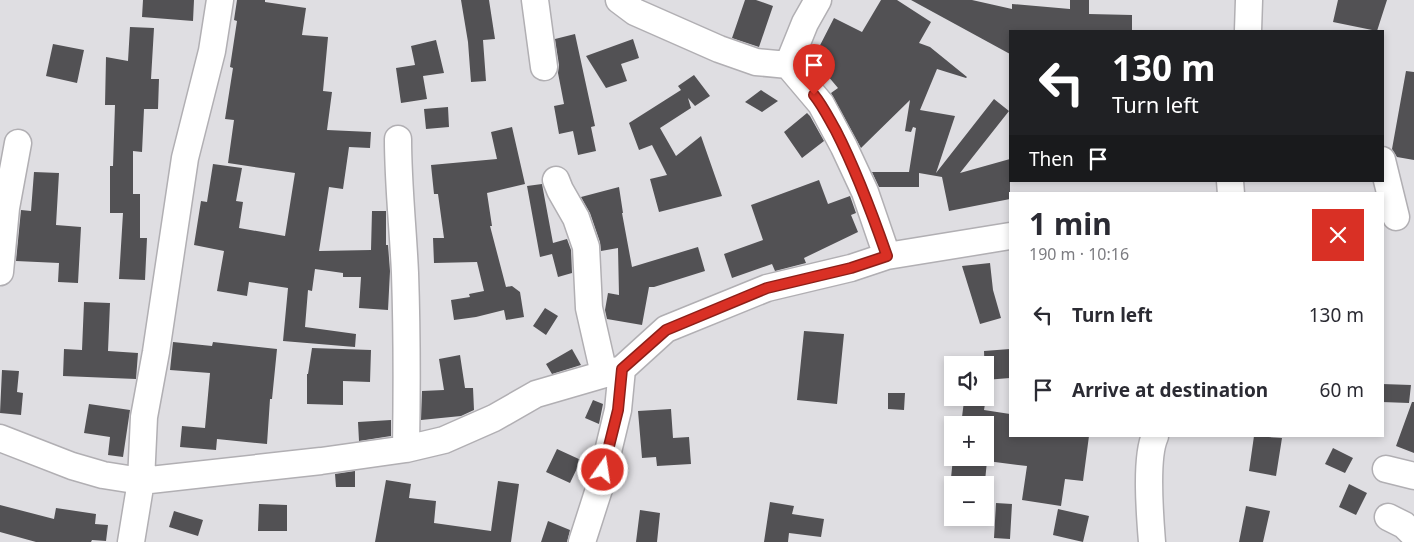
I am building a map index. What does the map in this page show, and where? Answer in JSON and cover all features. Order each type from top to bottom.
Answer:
[{"type":"street","points":[[131,542],[141,481],[144,417],[156,352],[182,176],[212,51],[220,0]]},
{"type":"street","points":[[535,0],[544,67]]},
{"type":"street","points":[[619,0],[635,12],[719,49],[756,62],[788,65],[821,104],[844,147],[864,192],[887,256]]},
{"type":"street","points":[[788,65],[805,23],[818,0]]},
{"type":"street","points":[[1248,30],[1249,0]]},
{"type":"street","points":[[398,139],[398,179],[405,292],[406,449]]},
{"type":"street","points":[[0,272],[6,208],[18,143]]},
{"type":"street","points":[[1384,167],[1398,218]]},
{"type":"street","points":[[556,180],[576,218],[586,247],[589,308],[613,371],[618,410],[599,489],[582,542]]},
{"type":"street","points":[[0,438],[72,466],[104,476],[141,481],[321,461],[406,449],[444,440],[494,418],[536,394],[613,371],[666,330],[767,288],[851,268],[887,256],[1009,236]]},
{"type":"street","points":[[1152,542],[1150,456],[1155,437]]},
{"type":"street","points":[[1386,469],[1414,476]]},
{"type":"street","points":[[1388,517],[1404,525],[1414,535]]},
{"type":"building","points":[[143,0],[194,0],[193,21],[142,17]]},
{"type":"building","points":[[237,0],[265,0],[265,2],[306,8],[302,35],[328,37],[323,91],[332,92],[327,130],[371,132],[370,148],[349,147],[343,189],[329,187],[319,251],[371,250],[372,211],[386,211],[386,245],[388,245],[390,271],[388,310],[359,308],[361,277],[343,277],[343,273],[315,269],[312,291],[308,290],[305,327],[356,334],[355,347],[283,341],[288,288],[249,282],[247,296],[217,291],[224,251],[194,245],[201,201],[207,202],[213,164],[242,168],[236,201],[243,202],[239,228],[285,236],[295,173],[228,163],[234,120],[225,119],[233,68],[230,67],[237,21],[234,20]]},
{"type":"building","points":[[461,0],[489,0],[495,39],[483,40],[486,81],[471,82],[468,42]]},
{"type":"building","points":[[745,0],[756,0],[773,6],[759,47],[732,38]]},
{"type":"building","points":[[881,0],[897,0],[931,22],[919,43],[930,47],[967,77],[937,69],[920,110],[955,116],[936,173],[994,99],[1009,111],[960,173],[1009,159],[1009,199],[949,211],[942,177],[919,173],[919,187],[879,187],[872,172],[909,172],[916,128],[913,127],[911,132],[905,131],[910,100],[861,148],[831,93],[838,88],[822,69],[828,64],[814,57],[834,18],[862,32]]},
{"type":"building","points":[[911,0],[972,0],[1012,9],[1012,4],[1070,9],[1070,0],[1089,0],[1089,14],[1132,15],[1132,30],[1009,30],[1009,53]]},
{"type":"building","points":[[1338,0],[1387,0],[1377,30],[1333,22]]},
{"type":"building","points":[[130,27],[154,28],[151,79],[159,79],[158,109],[144,109],[142,152],[133,151],[133,194],[140,194],[140,238],[147,238],[145,280],[119,279],[123,213],[110,213],[110,166],[113,166],[115,105],[105,105],[106,57],[128,61]]},
{"type":"building","points":[[575,34],[595,126],[591,127],[596,151],[578,155],[573,131],[559,134],[554,106],[564,104],[558,73],[559,65],[555,39]]},
{"type":"building","points":[[633,39],[639,58],[621,64],[627,81],[606,88],[586,56]]},
{"type":"building","points":[[436,40],[444,73],[423,76],[427,99],[401,103],[396,68],[415,65],[411,46]]},
{"type":"building","points":[[53,44],[84,50],[77,83],[46,76]]},
{"type":"building","points":[[1406,71],[1414,72],[1414,160],[1397,157],[1392,149]]},
{"type":"building","points":[[694,75],[710,96],[695,106],[688,98],[691,108],[660,128],[676,156],[701,136],[722,196],[659,212],[650,179],[667,175],[652,145],[639,150],[629,123],[681,90],[678,86]]},
{"type":"building","points":[[761,90],[778,101],[762,112],[745,102]]},
{"type":"building","points":[[448,107],[449,127],[426,129],[424,109]]},
{"type":"building","points":[[807,113],[824,141],[802,158],[784,132]]},
{"type":"building","points":[[512,127],[525,184],[487,193],[492,226],[490,226],[506,287],[512,286],[520,292],[524,317],[506,320],[504,310],[454,320],[451,300],[470,297],[469,294],[484,291],[477,262],[434,263],[433,238],[444,238],[438,194],[434,194],[431,165],[497,159],[491,132]]},
{"type":"building","points":[[34,172],[59,173],[56,225],[81,227],[78,283],[58,282],[59,263],[16,261],[21,210],[31,211]]},
{"type":"building","points":[[819,180],[828,204],[850,196],[856,213],[851,215],[858,232],[804,258],[806,263],[775,271],[772,264],[732,278],[724,254],[763,240],[751,205]]},
{"type":"building","points":[[542,184],[553,243],[567,239],[571,250],[572,273],[558,277],[552,254],[540,257],[527,186]]},
{"type":"building","points":[[619,187],[632,267],[698,247],[705,271],[649,287],[642,325],[607,319],[605,310],[608,293],[619,295],[618,248],[601,251],[600,242],[590,213],[581,197]]},
{"type":"building","points":[[990,263],[993,290],[1001,318],[980,324],[962,266]]},
{"type":"building","points":[[84,302],[110,303],[108,351],[138,353],[136,379],[63,376],[64,349],[82,350]]},
{"type":"building","points":[[545,308],[558,316],[546,335],[533,326]]},
{"type":"building","points":[[804,331],[844,334],[837,404],[797,400]]},
{"type":"building","points":[[173,342],[212,346],[213,342],[277,349],[272,399],[270,399],[267,444],[217,439],[216,450],[180,447],[182,426],[205,428],[210,373],[170,370]]},
{"type":"building","points":[[312,348],[371,350],[370,382],[343,381],[343,405],[307,404],[307,374]]},
{"type":"building","points":[[572,349],[581,365],[552,374],[546,364]]},
{"type":"building","points":[[1009,349],[1009,378],[994,379],[994,356],[984,356],[984,351]]},
{"type":"building","points":[[460,355],[465,388],[473,388],[474,410],[461,416],[421,420],[422,391],[444,390],[439,359]]},
{"type":"building","points":[[2,370],[19,371],[17,392],[23,393],[21,415],[0,413]]},
{"type":"building","points":[[1384,384],[1411,385],[1409,403],[1384,402]]},
{"type":"building","points":[[888,393],[905,393],[904,410],[888,409]]},
{"type":"building","points":[[593,400],[603,404],[599,424],[585,418]]},
{"type":"building","points":[[1412,402],[1414,402],[1414,453],[1396,446]]},
{"type":"building","points":[[89,404],[130,410],[123,457],[108,455],[110,437],[84,433]]},
{"type":"building","points":[[963,406],[985,406],[984,410],[1009,414],[1009,437],[1089,437],[1083,481],[1065,479],[1061,506],[1022,500],[1027,466],[994,462],[994,416],[962,416]]},
{"type":"building","points":[[671,409],[673,438],[689,437],[691,464],[657,466],[656,457],[642,458],[638,411]]},
{"type":"building","points":[[391,420],[391,436],[359,441],[358,422]]},
{"type":"building","points":[[1254,437],[1282,438],[1276,476],[1249,471]]},
{"type":"building","points":[[1333,448],[1353,458],[1345,473],[1325,464]]},
{"type":"building","points":[[557,449],[581,460],[570,483],[546,472]]},
{"type":"building","points":[[952,466],[986,466],[986,476],[951,476]]},
{"type":"building","points":[[355,471],[355,487],[336,487],[335,474]]},
{"type":"building","points":[[386,480],[411,484],[409,498],[436,501],[434,523],[491,531],[498,481],[519,484],[511,542],[375,542]]},
{"type":"building","points":[[1349,484],[1367,493],[1356,515],[1339,507]]},
{"type":"building","points":[[770,502],[794,506],[792,514],[824,519],[821,537],[789,533],[788,542],[764,542]]},
{"type":"building","points":[[996,503],[1012,504],[1010,539],[994,538]]},
{"type":"building","points":[[259,504],[287,505],[287,531],[258,531]]},
{"type":"building","points":[[0,505],[54,519],[56,508],[96,514],[95,524],[108,525],[106,541],[36,542],[0,532]]},
{"type":"building","points":[[1246,506],[1270,511],[1263,542],[1239,542]]},
{"type":"building","points":[[1058,509],[1089,516],[1083,542],[1053,535]]},
{"type":"building","points":[[640,510],[660,513],[657,542],[636,542]]},
{"type":"building","points":[[174,511],[203,520],[198,536],[169,527]]},
{"type":"building","points":[[548,521],[570,530],[567,542],[541,542]]},
{"type":"route","points":[[603,470],[618,410],[622,369],[666,330],[767,288],[851,268],[887,256],[864,192],[844,147],[821,104],[814,95]]}]
